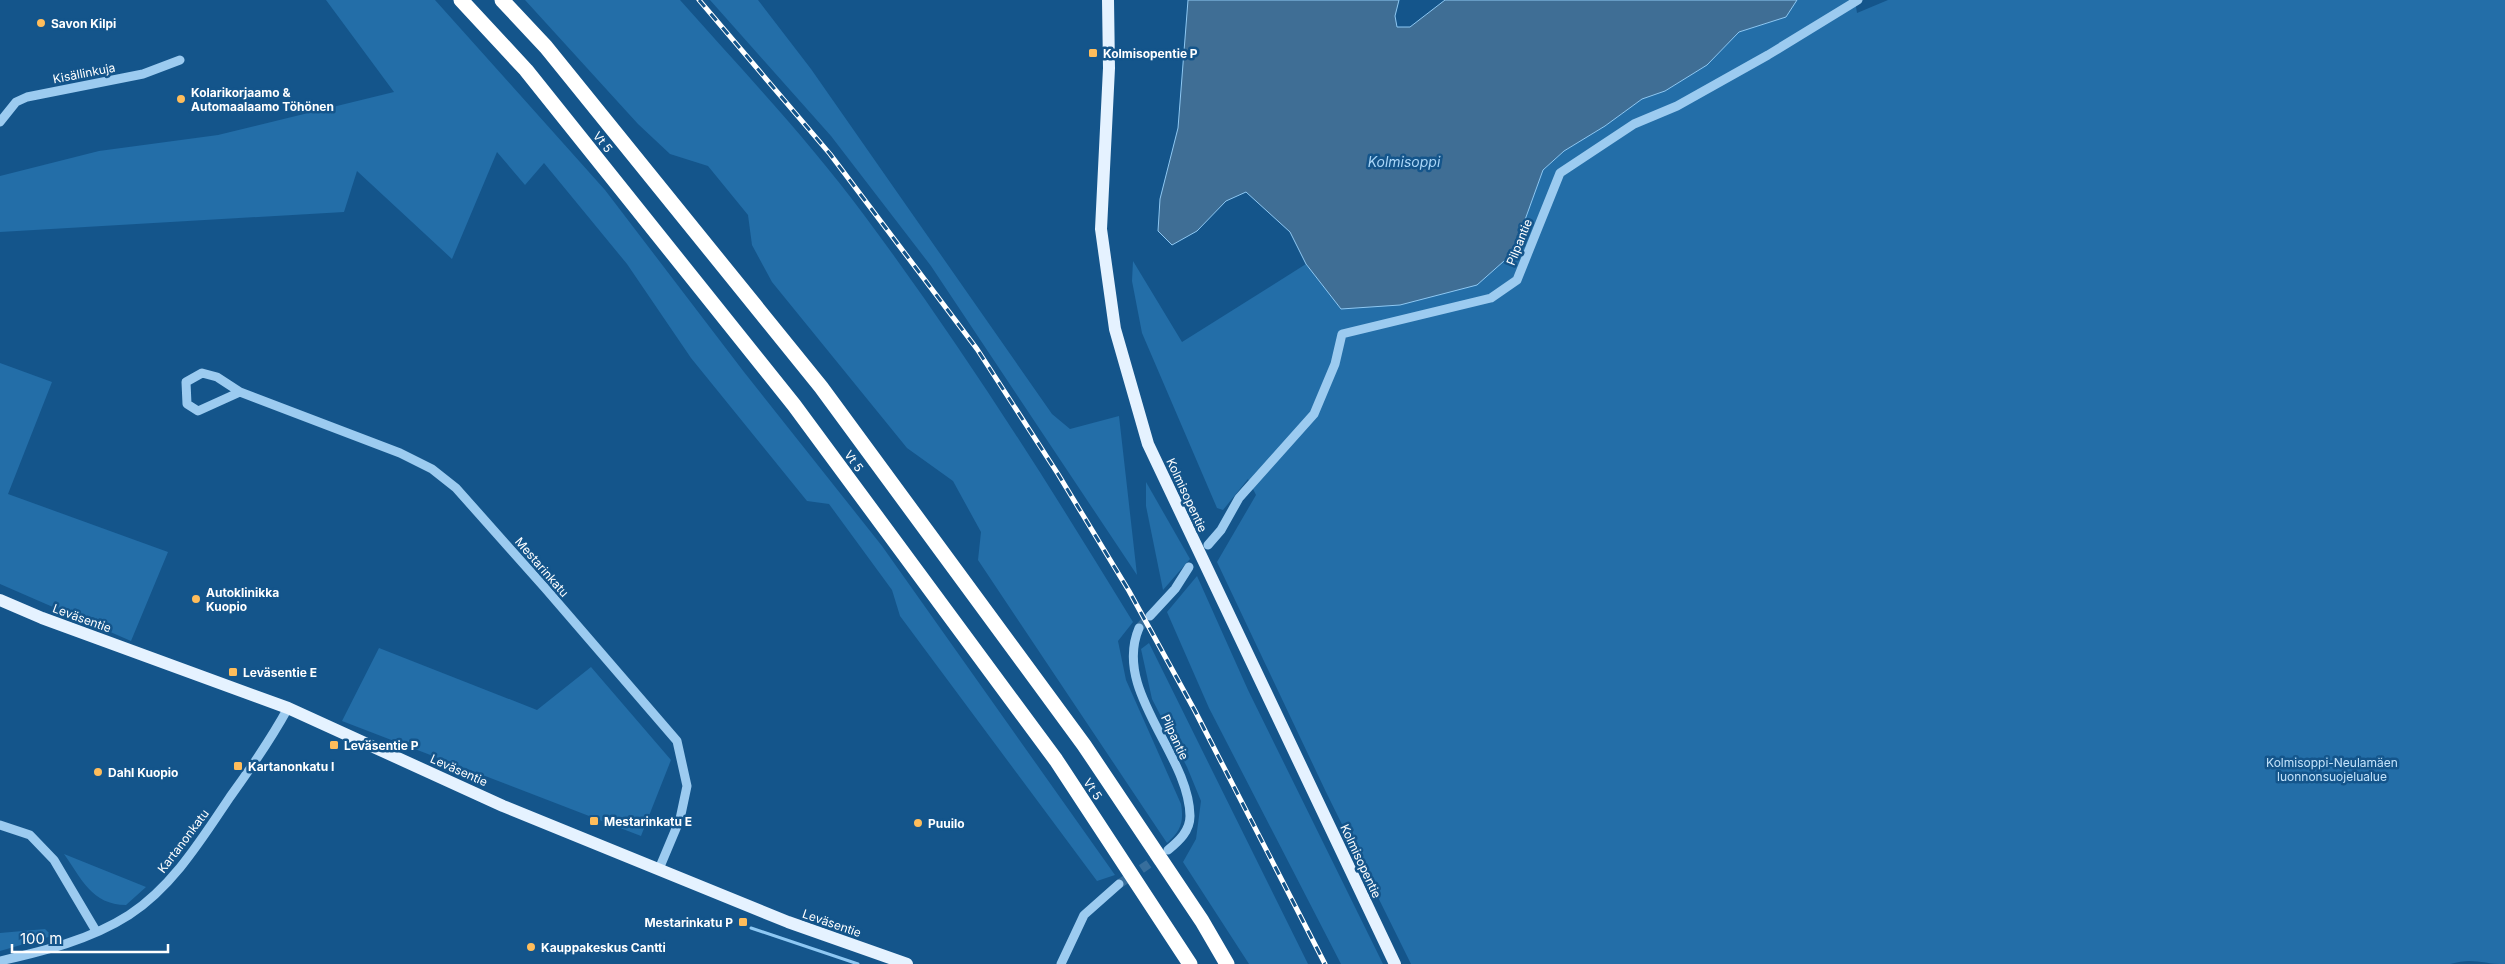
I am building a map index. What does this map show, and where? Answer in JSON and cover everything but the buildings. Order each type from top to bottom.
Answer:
[{"type":"highway","name":"Vt 5","points":[[462,0],[526,70],[794,405],[1056,760],[1190,964]]},
{"type":"highway","name":"Vt 5","points":[[502,0],[546,47],[821,387],[1084,745],[1202,921],[1227,964]]},
{"type":"main road","name":"Kolmisopentie","points":[[1108,0],[1109,68],[1101,229],[1115,329],[1148,444],[1395,964]]},
{"type":"main road","name":"Leväsentie","points":[[0,600],[42,618],[288,708],[504,806],[788,922],[907,964]]},
{"type":"street","name":"Pilpantie","points":[[1208,545],[1221,530],[1239,498],[1314,414],[1335,364],[1342,334],[1491,298],[1517,280],[1560,173],[1634,124],[1677,106],[1768,55],[1858,0]]},
{"type":"street","name":"Kisällinkuja","points":[[0,122],[16,102],[28,97],[143,74],[180,60]]},
{"type":"street","name":"Mestarinkatu","points":[[240,392],[198,411],[187,404],[186,382],[202,373],[217,377],[240,392],[400,454],[432,469],[456,488],[564,610],[677,741],[687,786],[680,819],[660,869]]},
{"type":"street","points":[[1150,616],[1175,589],[1189,567]]},
{"type":"street","name":"Pilpantie","points":[[1138,628],[1134,639],[1136,677],[1151,716],[1183,784],[1190,816],[1181,840],[1168,850]]},
{"type":"street","name":"Kartanonkatu","points":[[0,961],[50,949],[96,931],[128,915],[161,889],[187,859],[269,742],[288,708]]},
{"type":"street","points":[[0,825],[30,835],[54,860],[96,931]]},
{"type":"street","points":[[1061,964],[1084,915],[1119,884]]},
{"type":"green space","points":[[326,0],[435,0],[605,190],[744,372],[882,546],[1115,875],[1097,881],[900,616],[892,590],[829,504],[807,501],[691,358],[627,264],[544,163],[525,185],[497,152],[452,259],[357,171],[344,212],[0,232],[0,176],[99,151],[218,135],[394,92]]},
{"type":"green space","points":[[525,0],[680,0],[774,105],[843,187],[900,264],[969,364],[1036,466],[1133,622],[1118,641],[1126,680],[1181,804],[1182,821],[1176,834],[1167,843],[978,560],[981,532],[953,481],[907,448],[772,282],[752,245],[748,215],[708,166],[670,154],[638,124]]},
{"type":"green space","points":[[710,0],[758,0],[811,69],[1052,414],[1070,429],[1119,416],[1137,575],[931,266],[831,136]]},
{"type":"green space","name":"Kolmisoppi-Neulamäen luonnonsuojelualue","points":[[1797,0],[1855,0],[1857,13],[1888,0],[2505,0],[2505,964],[2465,961],[2450,964],[1411,964],[1326,792],[1217,562],[1256,495],[1248,479],[1223,510],[1217,508],[1142,333],[1132,281],[1133,261],[1182,342],[1306,264],[1341,309],[1513,253],[1543,170],[1564,151],[1605,126],[1642,99],[1665,91],[1707,65],[1739,32],[1786,17]]},
{"type":"green space","points":[[0,363],[52,382],[8,494],[168,552],[131,641],[0,584]]},
{"type":"green space","points":[[1146,482],[1190,559],[1163,590],[1146,506]]},
{"type":"green space","points":[[1197,576],[1248,690],[1383,964],[1341,964],[1209,708],[1167,612]]},
{"type":"green space","points":[[1149,643],[1308,964],[1249,964],[1183,862],[1196,839],[1201,801],[1187,767],[1152,699],[1141,649]]},
{"type":"green space","points":[[379,648],[537,710],[591,667],[671,760],[641,836],[342,721]]},
{"type":"green space","points":[[64,854],[146,887],[126,905],[114,904],[104,900],[82,881]]},
{"type":"green space","points":[[45,929],[52,936],[0,951],[0,933]]},
{"type":"water","name":"Kolmisoppi","points":[[1188,0],[1399,0],[1395,16],[1397,27],[1410,27],[1445,0],[1797,0],[1786,17],[1739,32],[1707,65],[1665,91],[1642,99],[1605,126],[1564,151],[1543,170],[1513,253],[1477,285],[1400,305],[1341,309],[1306,264],[1290,232],[1246,192],[1226,201],[1197,231],[1172,245],[1158,231],[1160,199],[1178,128]]},
{"type":"waterway","points":[[751,928],[858,964]]},
{"type":"tunnel","points":[[1139,628],[1150,616]]},
{"type":"tunnel","points":[[1119,884],[1162,855]]},
{"type":"railway","points":[[699,0],[830,154],[977,349],[1058,474],[1129,591],[1195,711],[1325,964]]},
{"type":"place","name":"Savon Kilpi","points":[[41,23]]},
{"type":"place","name":"Kolmisopentie P","points":[[1093,53]]},
{"type":"place","name":"Kolarikorjaamo & Automaalaamo Töhönen","points":[[181,99]]},
{"type":"place","name":"Autoklinikka Kuopio","points":[[196,599]]},
{"type":"place","name":"Leväsentie E","points":[[233,672]]},
{"type":"place","name":"Leväsentie P","points":[[334,745]]},
{"type":"place","name":"Kartanonkatu I","points":[[238,766]]},
{"type":"place","name":"Dahl Kuopio","points":[[98,772]]},
{"type":"place","name":"Mestarinkatu E","points":[[594,821]]},
{"type":"place","name":"Puuilo","points":[[918,823]]},
{"type":"place","name":"Mestarinkatu P","points":[[743,922]]},
{"type":"place","name":"Kauppakeskus Cantti","points":[[531,947]]}]
